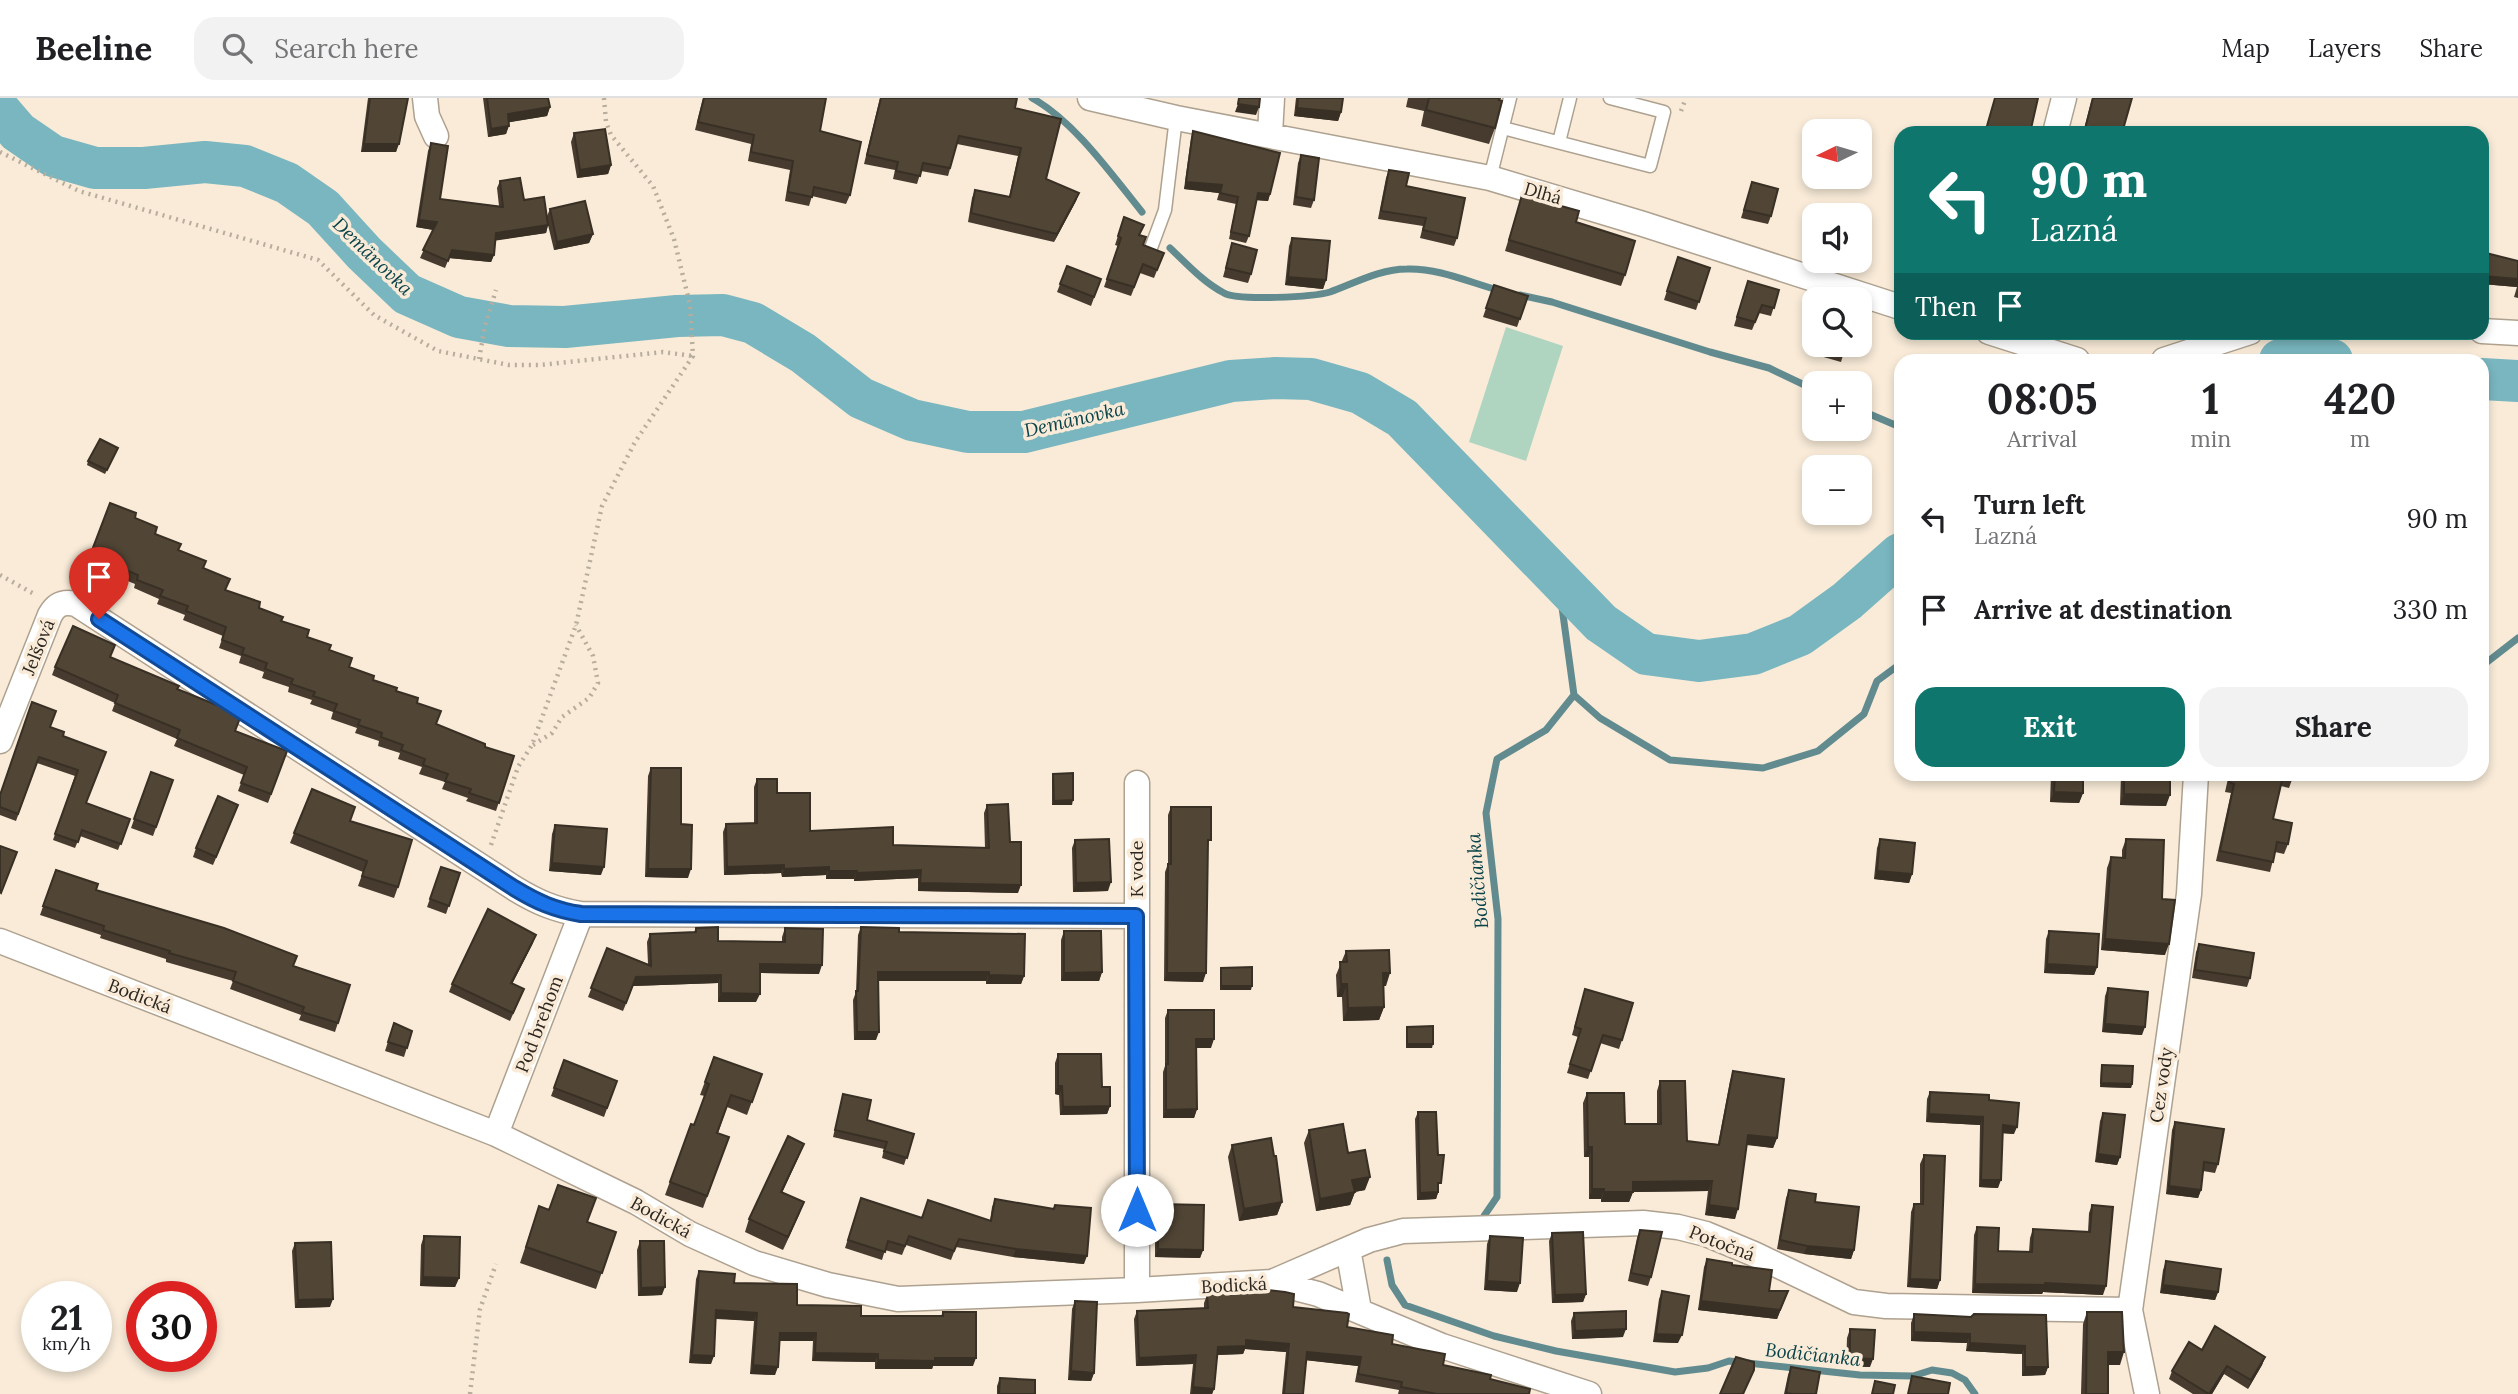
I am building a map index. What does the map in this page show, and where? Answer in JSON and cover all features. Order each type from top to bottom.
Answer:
[{"type":"street","points":[[425,98],[427,116],[436,136]]},
{"type":"street","name":"Dlhá","points":[[1090,98],[1177,118],[1490,178],[1643,223],[1894,305]]},
{"type":"street","points":[[1270,134],[1272,98]]},
{"type":"street","points":[[2057,126],[2064,98]]},
{"type":"street","points":[[2489,331],[2518,333]]},
{"type":"street","points":[[2018,340],[2059,354]]},
{"type":"street","points":[[2182,354],[2225,340]]},
{"type":"street","points":[[62,604],[76,604],[483,868],[538,903],[555,910],[581,914],[1136,916]]},
{"type":"street","name":"Jelšová","points":[[0,741],[50,615],[62,604]]},
{"type":"street","name":"Cez vody","points":[[2147,1394],[2130,1310],[2189,894],[2196,781]]},
{"type":"street","name":"K vode","points":[[1137,783],[1137,1290]]},
{"type":"street","name":"Pod brehom","points":[[496,1134],[581,914]]},
{"type":"street","name":"Bodická","points":[[0,941],[496,1134],[636,1202],[690,1234],[754,1263],[828,1285],[898,1298],[1137,1290],[1272,1282],[1300,1288],[1359,1310],[1442,1346],[1589,1394]]},
{"type":"street","name":"Potočná","points":[[1272,1282],[1369,1240],[1403,1231],[1658,1224],[1692,1230],[1725,1242],[1854,1302],[1886,1306],[2130,1310]]},
{"type":"street","points":[[1348,1249],[1359,1310]]},
{"type":"lane","points":[[1490,178],[1510,98]]},
{"type":"lane","points":[[1559,142],[1570,98]]},
{"type":"lane","points":[[1503,128],[1650,166],[1664,113],[1610,98]]},
{"type":"lane","points":[[1152,248],[1165,210],[1177,118]]},
{"type":"path","points":[[483,868],[515,776],[533,745],[576,625],[602,506],[635,442],[693,356],[691,305],[674,239],[657,194],[611,135],[604,98]]},
{"type":"path","points":[[0,152],[79,191],[318,260],[374,315],[438,351],[509,365],[540,365],[663,352],[693,356]]},
{"type":"path","points":[[480,359],[485,326],[496,290]]},
{"type":"path","points":[[0,575],[62,604]]},
{"type":"path","points":[[533,745],[552,733],[562,717],[589,698],[598,683],[593,656],[576,625]]},
{"type":"path","points":[[470,1394],[480,1309],[496,1264]]},
{"type":"green space","points":[[1506,327],[1563,346],[1526,461],[1469,442]]},
{"type":"building","points":[[370,98],[408,98],[399,144],[364,144]]},
{"type":"building","points":[[487,98],[548,98],[550,107],[508,114],[509,126],[491,129]]},
{"type":"building","points":[[704,98],[826,98],[820,131],[861,142],[850,195],[814,187],[812,197],[788,192],[793,161],[751,152],[754,135],[698,122]]},
{"type":"building","points":[[881,98],[1017,98],[1015,108],[1061,119],[1046,179],[1079,193],[1057,234],[971,213],[975,190],[1010,197],[1021,148],[959,136],[950,168],[923,163],[920,176],[896,171],[898,162],[867,155]]},
{"type":"building","points":[[1239,98],[1260,98],[1259,107],[1238,104]]},
{"type":"building","points":[[1298,98],[1343,98],[1341,112],[1297,108]]},
{"type":"building","points":[[1429,98],[1500,98],[1502,101],[1495,128],[1426,110]]},
{"type":"building","points":[[1995,98],[2038,98],[2032,126],[1987,126]]},
{"type":"building","points":[[2093,98],[2132,98],[2124,126],[2086,126]]},
{"type":"building","points":[[605,129],[611,165],[580,170],[574,133]]},
{"type":"building","points":[[1193,131],[1280,153],[1270,194],[1258,193],[1249,236],[1231,232],[1238,197],[1220,193],[1222,185],[1186,182]]},
{"type":"building","points":[[431,143],[448,146],[440,199],[503,207],[500,181],[520,178],[524,200],[544,197],[548,225],[496,233],[494,255],[452,250],[448,261],[423,250],[437,222],[419,220]]},
{"type":"building","points":[[1301,155],[1319,158],[1314,200],[1296,197]]},
{"type":"building","points":[[1389,170],[1409,173],[1406,186],[1465,198],[1457,238],[1423,230],[1426,218],[1381,211]]},
{"type":"building","points":[[1752,182],[1778,189],[1771,216],[1744,210]]},
{"type":"building","points":[[1522,195],[1579,211],[1576,222],[1635,241],[1625,275],[1509,240]]},
{"type":"building","points":[[585,201],[593,234],[557,242],[550,209]]},
{"type":"building","points":[[1124,217],[1144,225],[1139,235],[1146,237],[1143,245],[1164,253],[1157,270],[1143,264],[1134,287],[1107,279],[1121,238],[1118,236]]},
{"type":"building","points":[[1292,238],[1330,241],[1326,280],[1288,277]]},
{"type":"building","points":[[1232,243],[1257,250],[1251,274],[1226,268]]},
{"type":"building","points":[[2489,254],[2518,261],[2518,279],[2489,276]]},
{"type":"building","points":[[1678,257],[1710,268],[1699,302],[1667,291]]},
{"type":"building","points":[[1067,266],[1101,279],[1094,297],[1060,284]]},
{"type":"building","points":[[1748,281],[1779,290],[1774,308],[1762,305],[1755,322],[1737,317]]},
{"type":"building","points":[[1494,285],[1528,296],[1520,319],[1486,308]]},
{"type":"building","points":[[100,439],[118,448],[107,470],[88,461]]},
{"type":"building","points":[[110,503],[136,513],[135,518],[157,527],[155,534],[181,544],[178,550],[206,561],[203,568],[230,579],[225,590],[260,602],[259,608],[283,617],[281,621],[309,630],[307,637],[331,645],[329,650],[352,658],[349,667],[374,676],[373,680],[397,688],[396,691],[418,698],[417,703],[441,711],[436,724],[485,744],[485,747],[514,756],[499,803],[469,793],[471,789],[445,781],[448,774],[423,765],[425,759],[401,750],[403,745],[381,737],[382,733],[358,725],[360,720],[334,711],[337,704],[313,696],[315,692],[291,684],[293,679],[265,669],[267,663],[242,654],[244,648],[222,640],[226,627],[186,611],[188,606],[160,596],[163,590],[137,580],[138,575],[116,566],[117,563],[91,553]]},
{"type":"building","points":[[73,626],[115,645],[110,657],[229,710],[240,718],[235,731],[287,751],[271,794],[241,783],[247,767],[177,738],[180,730],[115,703],[118,695],[55,667]]},
{"type":"building","points":[[32,702],[56,711],[50,727],[64,732],[63,736],[106,752],[86,803],[130,819],[121,844],[82,830],[78,842],[55,834],[78,770],[39,757],[18,814],[0,807],[0,795]]},
{"type":"building","points":[[651,768],[681,768],[681,824],[692,825],[691,869],[648,869]]},
{"type":"building","points":[[151,772],[173,780],[156,827],[134,819]]},
{"type":"building","points":[[1073,773],[1073,800],[1054,801],[1053,774]]},
{"type":"building","points":[[757,779],[777,779],[777,793],[810,793],[810,831],[893,827],[893,845],[989,848],[987,805],[1008,804],[1010,842],[1021,842],[1021,885],[920,883],[921,870],[857,873],[829,871],[829,867],[727,867],[726,824],[757,823]]},
{"type":"building","points":[[2055,781],[2083,781],[2083,793],[2054,792]]},
{"type":"building","points":[[2124,781],[2170,781],[2170,795],[2124,794]]},
{"type":"building","points":[[2282,781],[2273,819],[2292,823],[2288,844],[2277,842],[2273,862],[2220,851],[2234,784],[2229,782]]},
{"type":"building","points":[[312,789],[355,807],[350,821],[412,840],[398,887],[362,876],[367,861],[294,833]]},
{"type":"building","points":[[218,796],[238,805],[216,857],[196,848]]},
{"type":"building","points":[[1171,807],[1211,807],[1206,973],[1167,973]]},
{"type":"building","points":[[555,825],[607,829],[604,867],[552,863]]},
{"type":"building","points":[[1109,839],[1111,882],[1076,883],[1075,840]]},
{"type":"building","points":[[1880,839],[1915,843],[1912,874],[1877,871]]},
{"type":"building","points":[[2126,839],[2164,840],[2162,899],[2175,900],[2169,944],[2105,939],[2111,857],[2125,858]]},
{"type":"building","points":[[0,846],[17,852],[1,893],[0,892]]},
{"type":"building","points":[[441,867],[460,873],[449,906],[430,899]]},
{"type":"building","points":[[56,870],[98,884],[96,890],[224,928],[297,956],[293,966],[350,985],[338,1023],[302,1012],[304,1007],[233,981],[236,972],[169,953],[170,951],[103,930],[104,926],[43,906]]},
{"type":"building","points":[[488,909],[536,935],[511,983],[524,989],[513,1013],[452,984]]},
{"type":"building","points":[[718,927],[718,941],[785,942],[785,928],[823,929],[822,965],[760,964],[760,994],[721,993],[721,975],[636,977],[626,1003],[591,988],[607,948],[651,966],[650,934],[696,932],[696,928]]},
{"type":"building","points":[[861,927],[899,928],[899,932],[1025,934],[1024,976],[989,975],[989,972],[878,972],[879,1032],[857,1032],[856,991]]},
{"type":"building","points":[[1064,931],[1101,931],[1102,972],[1064,973]]},
{"type":"building","points":[[2049,931],[2099,934],[2097,967],[2047,964]]},
{"type":"building","points":[[2199,944],[2254,953],[2250,978],[2195,970]]},
{"type":"building","points":[[1389,950],[1390,973],[1383,973],[1384,1007],[1348,1008],[1347,984],[1341,984],[1340,962],[1347,962],[1346,951]]},
{"type":"building","points":[[1252,967],[1252,986],[1221,986],[1221,968]]},
{"type":"building","points":[[2108,988],[2148,992],[2145,1027],[2105,1024]]},
{"type":"building","points":[[1585,989],[1633,1003],[1622,1040],[1603,1035],[1591,1071],[1570,1064],[1581,1029],[1575,1027]]},
{"type":"building","points":[[1168,1010],[1214,1010],[1214,1039],[1196,1039],[1197,1109],[1166,1110]]},
{"type":"building","points":[[394,1023],[412,1031],[407,1048],[388,1042]]},
{"type":"building","points":[[1433,1026],[1433,1044],[1407,1044],[1407,1027]]},
{"type":"building","points":[[1058,1054],[1101,1054],[1102,1087],[1110,1087],[1110,1106],[1063,1107],[1062,1086],[1058,1086]]},
{"type":"building","points":[[714,1057],[762,1074],[752,1102],[731,1095],[717,1133],[729,1137],[707,1196],[670,1182],[709,1084],[705,1082]]},
{"type":"building","points":[[564,1060],[617,1081],[607,1108],[554,1088]]},
{"type":"building","points":[[2102,1065],[2133,1066],[2132,1084],[2101,1083]]},
{"type":"building","points":[[1733,1071],[1784,1079],[1777,1138],[1748,1135],[1738,1209],[1709,1205],[1712,1181],[1633,1182],[1633,1192],[1604,1192],[1604,1189],[1592,1189],[1592,1147],[1588,1147],[1587,1093],[1624,1093],[1625,1124],[1661,1124],[1660,1081],[1685,1081],[1687,1141],[1719,1145]]},
{"type":"building","points":[[1930,1092],[1989,1095],[1989,1100],[2019,1103],[2017,1127],[2003,1125],[2001,1180],[1981,1180],[1983,1117],[1929,1114]]},
{"type":"building","points":[[843,1094],[871,1100],[867,1120],[914,1134],[907,1158],[884,1151],[887,1142],[835,1130]]},
{"type":"building","points":[[1418,1112],[1436,1112],[1438,1155],[1444,1155],[1438,1192],[1420,1193]]},
{"type":"building","points":[[2103,1113],[2125,1115],[2120,1157],[2098,1154]]},
{"type":"building","points":[[2175,1122],[2224,1129],[2218,1164],[2204,1162],[2201,1190],[2169,1186]]},
{"type":"building","points":[[1343,1124],[1348,1153],[1365,1150],[1370,1177],[1352,1180],[1355,1192],[1320,1199],[1309,1130]]},
{"type":"building","points":[[788,1136],[804,1144],[781,1192],[804,1202],[788,1237],[749,1219]]},
{"type":"building","points":[[1271,1138],[1282,1202],[1244,1209],[1232,1145]]},
{"type":"building","points":[[1924,1155],[1945,1156],[1940,1280],[1910,1279],[1914,1204],[1923,1204]]},
{"type":"building","points":[[558,1185],[596,1198],[587,1222],[616,1232],[602,1273],[526,1247],[539,1206],[549,1210]]},
{"type":"building","points":[[1789,1190],[1816,1194],[1815,1202],[1859,1207],[1854,1250],[1807,1246],[1780,1240]]},
{"type":"building","points":[[861,1198],[922,1218],[928,1200],[991,1221],[995,1199],[1054,1209],[1055,1205],[1091,1208],[1087,1256],[1016,1249],[959,1239],[954,1251],[909,1236],[905,1246],[888,1241],[885,1252],[848,1240]]},
{"type":"building","points":[[1158,1204],[1204,1205],[1203,1250],[1158,1249]]},
{"type":"building","points":[[2092,1205],[2113,1207],[2106,1286],[1975,1284],[1977,1227],[1999,1228],[1998,1251],[2032,1252],[2033,1229],[2090,1232]]},
{"type":"building","points":[[1640,1230],[1662,1232],[1651,1277],[1631,1273]]},
{"type":"building","points":[[1583,1232],[1586,1294],[1555,1295],[1552,1233]]},
{"type":"building","points":[[424,1236],[460,1237],[459,1278],[423,1277]]},
{"type":"building","points":[[1490,1236],[1523,1238],[1520,1283],[1487,1281]]},
{"type":"building","points":[[640,1241],[664,1241],[665,1287],[641,1288]]},
{"type":"building","points":[[331,1242],[333,1299],[298,1300],[295,1243]]},
{"type":"building","points":[[1707,1259],[1772,1270],[1769,1291],[1788,1291],[1780,1310],[1701,1301]]},
{"type":"building","points":[[2166,1261],[2221,1269],[2218,1292],[2163,1285]]},
{"type":"building","points":[[699,1271],[735,1274],[734,1283],[797,1284],[797,1305],[861,1306],[861,1316],[943,1316],[943,1312],[976,1312],[976,1358],[935,1358],[935,1361],[878,1360],[878,1354],[815,1353],[816,1333],[780,1333],[778,1367],[753,1365],[757,1313],[716,1310],[714,1356],[692,1355]]},
{"type":"building","points":[[1268,1290],[1294,1294],[1293,1307],[1347,1313],[1347,1327],[1393,1335],[1392,1344],[1445,1354],[1443,1365],[1491,1375],[1490,1379],[1530,1389],[1529,1394],[1437,1394],[1401,1387],[1402,1382],[1358,1374],[1361,1357],[1307,1352],[1303,1394],[1284,1394],[1289,1344],[1246,1340],[1246,1346],[1218,1347],[1214,1389],[1193,1387],[1196,1355],[1139,1358],[1137,1311],[1208,1308],[1207,1295]]},
{"type":"building","points":[[1662,1291],[1689,1296],[1682,1335],[1656,1334]]},
{"type":"building","points":[[1075,1301],[1097,1302],[1094,1373],[1071,1371]]},
{"type":"building","points":[[1626,1311],[1626,1329],[1575,1331],[1574,1313]]},
{"type":"building","points":[[2087,1312],[2122,1312],[2124,1352],[2108,1352],[2108,1394],[2086,1394]]},
{"type":"building","points":[[1914,1314],[1971,1317],[1974,1314],[2046,1315],[2048,1367],[2025,1367],[2025,1346],[1970,1343],[1970,1334],[1914,1332]]},
{"type":"building","points":[[2215,1326],[2265,1357],[2251,1380],[2227,1366],[2209,1394],[2172,1371],[2189,1342],[2202,1350]]},
{"type":"building","points":[[1850,1329],[1875,1330],[1873,1359],[1850,1358]]},
{"type":"building","points":[[1736,1357],[1754,1362],[1754,1370],[1743,1394],[1720,1394]]},
{"type":"building","points":[[1791,1367],[1820,1372],[1816,1394],[1786,1393]]},
{"type":"building","points":[[1912,1376],[1950,1383],[1948,1394],[1908,1394]]},
{"type":"building","points":[[1000,1378],[1035,1380],[1035,1394],[999,1394]]},
{"type":"building","points":[[1875,1381],[1895,1385],[1893,1394],[1872,1394]]},
{"type":"waterway","points":[[1032,98],[1048,108],[1077,134],[1142,212]]},
{"type":"waterway","name":"Demänovka","points":[[0,111],[18,132],[53,156],[95,168],[144,168],[205,162],[245,166],[287,183],[323,208],[364,253],[407,294],[459,317],[509,326],[565,327],[677,316],[723,315],[753,323],[803,353],[861,398],[912,420],[968,432],[1024,432],[1231,381],[1311,379],[1360,393],[1402,418],[1601,623],[1646,654],[1699,661],[1753,654],[1800,635],[1847,601],[1894,559]]},
{"type":"waterway","points":[[1170,248],[1209,284],[1224,293],[1244,297],[1321,294],[1377,274],[1407,269],[1443,273],[1501,291]]},
{"type":"waterway","points":[[1520,295],[1552,302],[1769,368],[1802,384]]},
{"type":"waterway","name":"Demänovka","points":[[2489,379],[2518,381]]},
{"type":"waterway","points":[[1872,415],[1894,424]]},
{"type":"waterway","name":"Bodičianka","points":[[1484,1216],[1497,1197],[1498,919],[1486,813],[1497,759],[1546,730],[1574,695],[1558,578]]},
{"type":"waterway","points":[[2489,661],[2518,638]]},
{"type":"waterway","points":[[1574,695],[1600,718],[1670,760],[1763,768],[1818,751],[1864,714],[1877,681],[1894,668]]},
{"type":"waterway","name":"Bodičianka","points":[[1387,1260],[1392,1285],[1405,1305],[1494,1336],[1556,1351],[1675,1372],[1708,1368],[1729,1361],[1860,1375],[1913,1376],[1932,1370],[1952,1373],[1965,1380],[1975,1394]]},
{"type":"route","points":[[99,619],[514,888],[555,910],[581,914],[1136,916],[1137,1210]]}]
